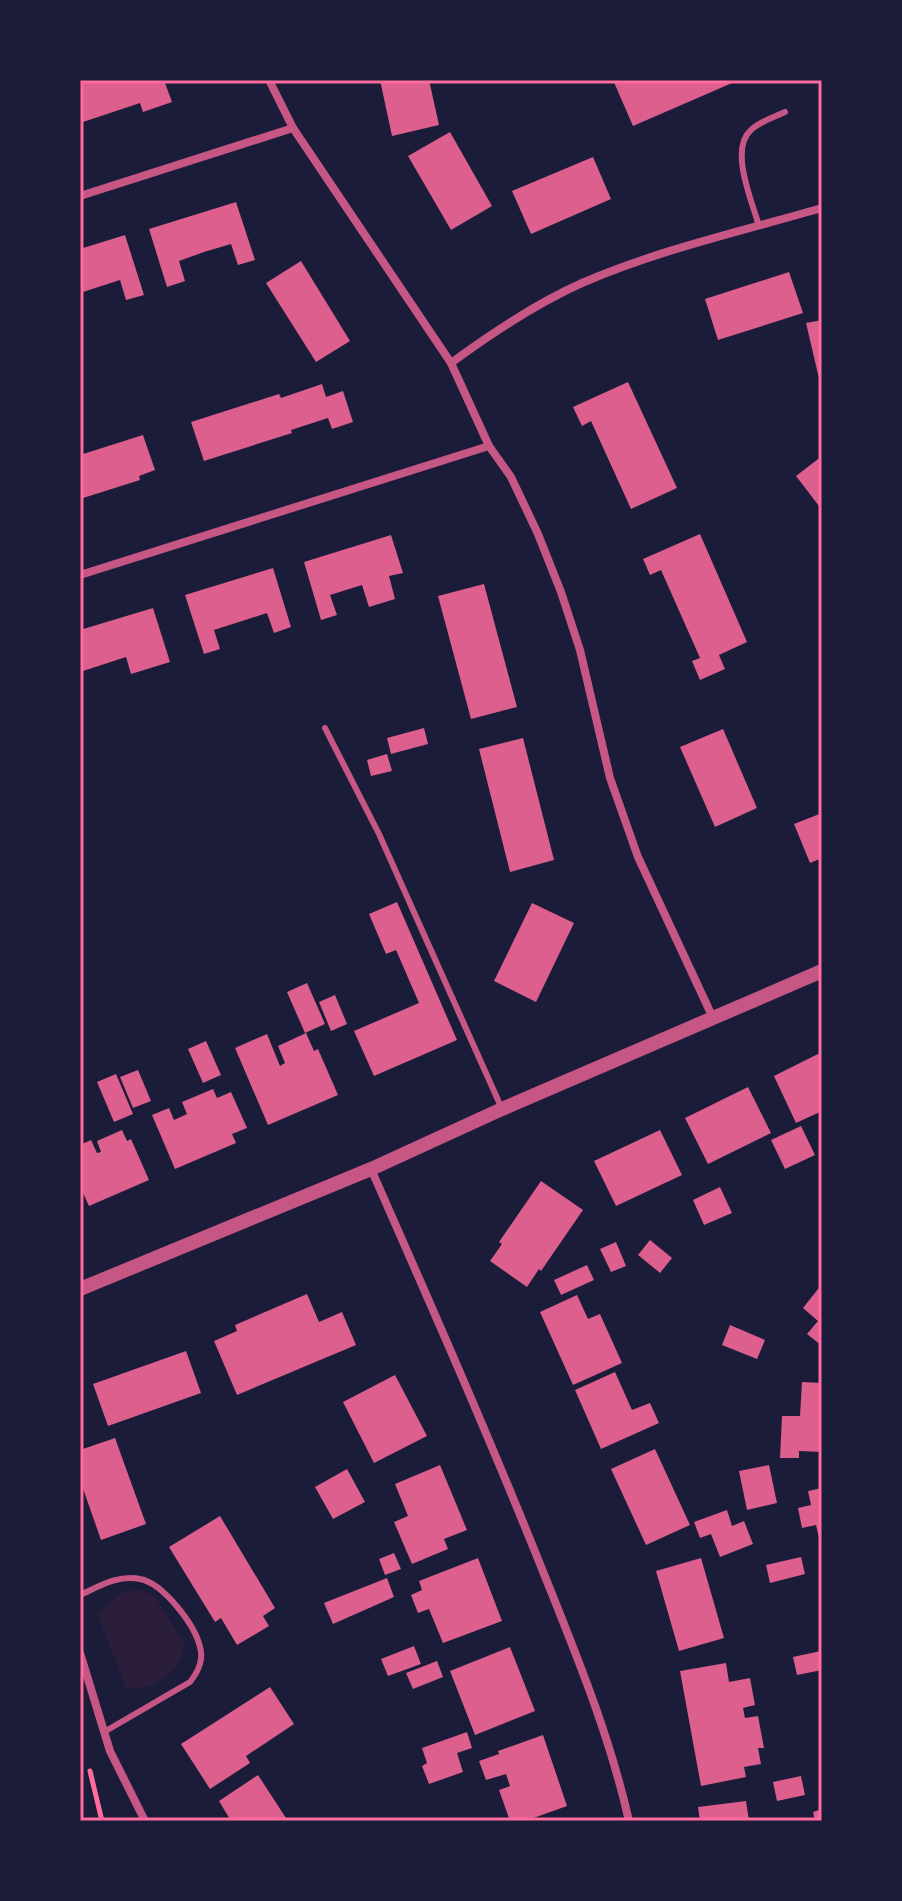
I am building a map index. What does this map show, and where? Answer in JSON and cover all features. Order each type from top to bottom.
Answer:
[{"type":"street","points":[[269,80],[293,128],[451,363],[489,446],[511,477],[538,534],[580,650],[596,724],[638,857],[713,1018]]},
{"type":"street","points":[[80,196],[293,128]]},
{"type":"street","points":[[451,363],[501,326],[582,283],[646,260],[822,208]]},
{"type":"street","points":[[80,575],[489,446]]},
{"type":"street","points":[[80,1289],[371,1169],[822,971]]},
{"type":"street","points":[[371,1169],[510,1487],[617,1766],[629,1821]]},
{"type":"street","points":[[80,1653],[110,1751],[145,1821]]},
{"type":"lane","points":[[759,226],[741,160],[742,142],[753,127],[785,112]]},
{"type":"lane","points":[[325,728],[379,834],[502,1109]]},
{"type":"lane","points":[[80,1595],[125,1578],[151,1582],[171,1599],[201,1649],[197,1672],[190,1682],[104,1732]]},
{"type":"shaded area","points":[[139,1589],[155,1596],[185,1645],[183,1655],[172,1671],[155,1683],[136,1689],[126,1688],[97,1613],[122,1593]]},
{"type":"building","points":[[85,80],[164,80],[172,102],[143,112],[140,103],[80,123],[80,83]]},
{"type":"building","points":[[380,80],[429,80],[439,125],[392,136]]},
{"type":"building","points":[[613,80],[739,80],[633,126]]},
{"type":"building","points":[[450,132],[492,206],[451,230],[408,156]]},
{"type":"building","points":[[593,157],[611,199],[531,234],[512,191]]},
{"type":"building","points":[[236,202],[255,260],[238,265],[231,244],[204,252],[179,261],[185,281],[167,287],[149,229]]},
{"type":"building","points":[[125,235],[144,295],[126,300],[120,280],[80,293],[80,249]]},
{"type":"building","points":[[301,261],[350,341],[316,362],[266,283]]},
{"type":"building","points":[[789,272],[803,313],[718,340],[705,299]]},
{"type":"building","points":[[822,320],[822,387],[821,387],[806,323]]},
{"type":"building","points":[[628,382],[677,488],[631,509],[591,421],[582,426],[573,407]]},
{"type":"building","points":[[322,384],[326,397],[343,391],[353,422],[332,429],[328,418],[204,461],[191,422]]},
{"type":"building","points":[[143,435],[155,470],[139,476],[140,480],[80,499],[80,455]]},
{"type":"building","points":[[822,456],[822,510],[796,476]]},
{"type":"building","points":[[700,534],[747,642],[719,655],[725,669],[700,680],[692,661],[700,658],[661,570],[650,575],[643,559]]},
{"type":"building","points":[[391,535],[403,573],[389,576],[395,599],[369,607],[362,585],[330,595],[337,615],[321,620],[304,562]]},
{"type":"building","points":[[273,568],[291,627],[274,633],[267,613],[214,630],[220,649],[204,654],[185,595]]},
{"type":"building","points":[[484,584],[517,707],[471,719],[438,596]]},
{"type":"building","points":[[153,608],[170,662],[131,674],[126,657],[80,672],[80,630]]},
{"type":"building","points":[[424,728],[428,744],[391,754],[387,738]]},
{"type":"building","points":[[723,729],[757,808],[715,827],[680,747]]},
{"type":"building","points":[[523,738],[554,860],[510,872],[479,749]]},
{"type":"building","points":[[387,754],[392,771],[371,776],[367,760]]},
{"type":"building","points":[[822,813],[822,858],[810,863],[794,824]]},
{"type":"building","points":[[397,902],[457,1040],[374,1076],[354,1031],[419,1003],[396,950],[386,954],[369,914]]},
{"type":"building","points":[[532,903],[574,923],[536,1002],[494,981]]},
{"type":"building","points":[[307,983],[325,1024],[305,1033],[287,992]]},
{"type":"building","points":[[335,995],[347,1024],[331,1031],[319,1002]]},
{"type":"building","points":[[306,1033],[314,1051],[318,1049],[338,1095],[268,1125],[235,1048],[267,1034],[280,1066],[285,1063],[278,1046]]},
{"type":"building","points":[[206,1041],[221,1075],[203,1083],[188,1049]]},
{"type":"building","points":[[822,1052],[822,1111],[796,1123],[774,1076]]},
{"type":"building","points":[[138,1070],[151,1101],[133,1108],[120,1077]]},
{"type":"building","points":[[116,1074],[133,1114],[114,1122],[97,1082]]},
{"type":"building","points":[[748,1087],[771,1133],[708,1164],[685,1118]]},
{"type":"building","points":[[213,1089],[217,1098],[231,1092],[247,1128],[232,1134],[236,1143],[175,1169],[152,1115],[169,1108],[174,1120],[187,1114],[182,1102]]},
{"type":"building","points":[[801,1126],[815,1155],[785,1169],[771,1140]]},
{"type":"building","points":[[122,1130],[127,1141],[131,1139],[149,1180],[89,1206],[80,1186],[80,1145],[91,1140],[97,1153],[101,1152],[97,1141]]},
{"type":"building","points":[[660,1130],[682,1175],[616,1206],[594,1161]]},
{"type":"building","points":[[541,1181],[583,1210],[527,1287],[490,1261],[502,1244],[499,1242]]},
{"type":"building","points":[[720,1187],[732,1213],[704,1225],[693,1200]]},
{"type":"building","points":[[650,1240],[672,1258],[660,1273],[638,1255]]},
{"type":"building","points":[[616,1242],[626,1266],[611,1272],[600,1249]]},
{"type":"building","points":[[587,1265],[594,1280],[561,1295],[554,1280]]},
{"type":"building","points":[[822,1284],[822,1346],[807,1334],[818,1321],[803,1308]]},
{"type":"building","points":[[307,1294],[319,1322],[342,1312],[356,1345],[237,1395],[214,1341],[237,1331],[235,1325]]},
{"type":"building","points":[[577,1295],[588,1319],[600,1314],[622,1363],[573,1385],[540,1312]]},
{"type":"building","points":[[730,1325],[765,1340],[757,1359],[722,1345]]},
{"type":"building","points":[[186,1351],[201,1393],[108,1426],[93,1384]]},
{"type":"building","points":[[615,1372],[632,1410],[650,1403],[659,1423],[601,1449],[575,1390]]},
{"type":"building","points":[[395,1375],[427,1436],[374,1463],[343,1402]]},
{"type":"building","points":[[802,1382],[822,1383],[822,1452],[799,1451],[799,1458],[780,1458],[782,1416],[800,1416]]},
{"type":"building","points":[[115,1438],[146,1524],[101,1540],[80,1480],[80,1450]]},
{"type":"building","points":[[655,1449],[690,1525],[646,1545],[611,1469]]},
{"type":"building","points":[[440,1465],[467,1530],[444,1539],[448,1549],[412,1564],[394,1522],[408,1516],[395,1484]]},
{"type":"building","points":[[769,1465],[777,1503],[747,1510],[739,1471]]},
{"type":"building","points":[[347,1469],[365,1502],[333,1519],[315,1487]]},
{"type":"building","points":[[822,1488],[821,1547],[816,1525],[802,1528],[798,1508],[811,1505],[808,1491]]},
{"type":"building","points":[[727,1510],[732,1526],[744,1521],[753,1544],[720,1557],[711,1534],[700,1538],[694,1522]]},
{"type":"building","points":[[220,1516],[275,1608],[263,1616],[269,1626],[237,1645],[221,1618],[215,1622],[169,1547]]},
{"type":"building","points":[[394,1553],[401,1569],[385,1575],[379,1559]]},
{"type":"building","points":[[801,1557],[805,1574],[770,1583],[766,1565]]},
{"type":"building","points":[[478,1558],[502,1621],[443,1643],[429,1609],[418,1613],[411,1595],[422,1590],[419,1581]]},
{"type":"building","points":[[701,1558],[724,1638],[679,1651],[656,1571]]},
{"type":"building","points":[[387,1578],[394,1597],[333,1624],[324,1603]]},
{"type":"building","points":[[414,1646],[421,1664],[388,1676],[381,1659]]},
{"type":"building","points":[[510,1647],[535,1711],[475,1735],[450,1671]]},
{"type":"building","points":[[821,1651],[822,1670],[797,1675],[793,1657]]},
{"type":"building","points":[[437,1661],[443,1677],[413,1689],[406,1673]]},
{"type":"building","points":[[726,1663],[729,1682],[750,1678],[755,1705],[743,1708],[745,1718],[758,1716],[764,1748],[758,1748],[761,1764],[744,1767],[746,1777],[701,1786],[680,1671]]},
{"type":"building","points":[[270,1687],[294,1724],[246,1756],[250,1763],[210,1789],[181,1744]]},
{"type":"building","points":[[467,1732],[472,1748],[457,1753],[463,1772],[429,1784],[422,1766],[427,1763],[422,1748]]},
{"type":"building","points":[[543,1735],[567,1806],[525,1821],[510,1821],[499,1790],[510,1786],[506,1774],[486,1780],[479,1761]]},
{"type":"building","points":[[258,1775],[288,1821],[231,1821],[219,1801]]},
{"type":"building","points":[[801,1776],[805,1795],[777,1801],[773,1782]]},
{"type":"building","points":[[746,1801],[749,1821],[700,1821],[698,1807]]},
{"type":"building","points":[[822,1809],[822,1821],[815,1821],[813,1812]]}]
